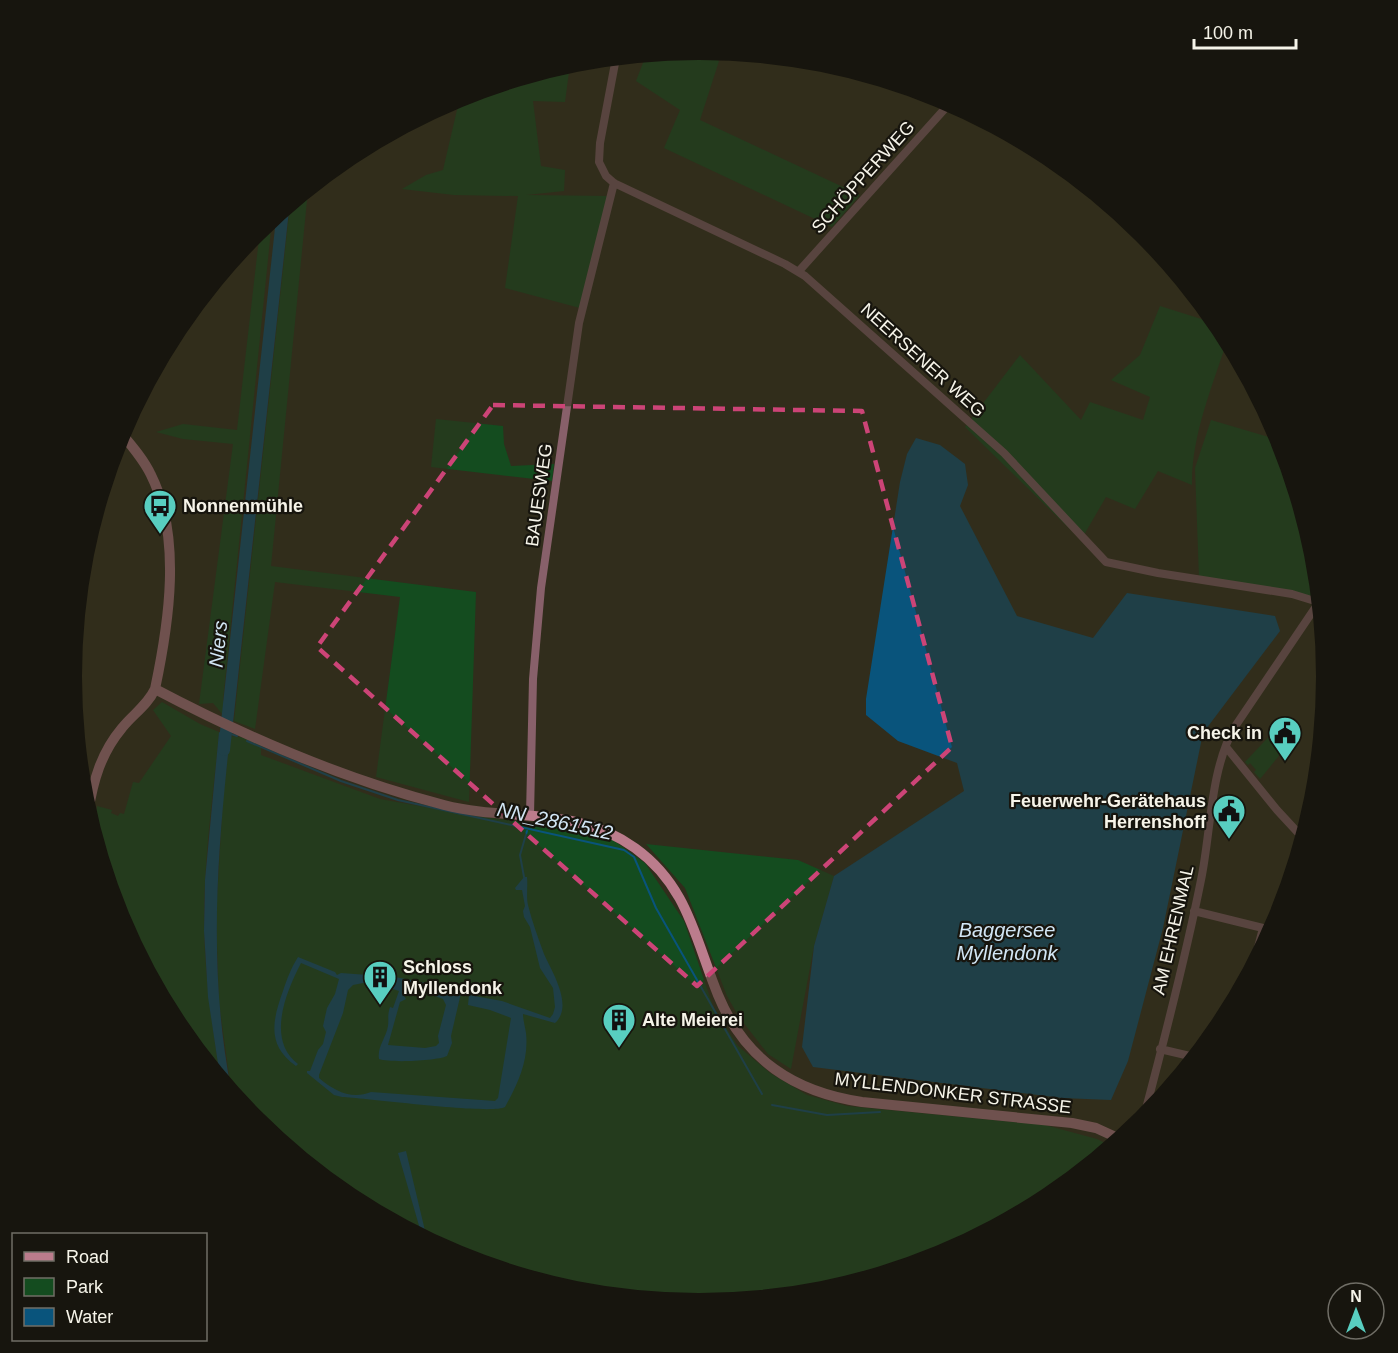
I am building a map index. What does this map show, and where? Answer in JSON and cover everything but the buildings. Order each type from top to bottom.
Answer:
[{"type":"street","points":[[614,183],[606,176],[599,162],[600,143],[615,66]]},
{"type":"street","name":"SCHÖPPERWEG","points":[[799,271],[943,111]]},
{"type":"street","name":"NEERSENER WEG","points":[[614,183],[799,271],[1004,453],[1106,562],[1157,573],[1292,594],[1310,600]]},
{"type":"street","name":"BAUESWEG","points":[[530,815],[533,679],[541,588],[579,323],[614,183]]},
{"type":"street","points":[[93,792],[102,757],[124,725],[148,702],[154,689],[169,591],[168,541],[163,509],[151,475],[129,442]]},
{"type":"street","name":"AM EHRENMAL","points":[[1149,1098],[1194,911],[1219,772],[1226,747],[1234,728],[1312,612]]},
{"type":"street","name":"MYLLENDONKER STRASSE","points":[[154,689],[221,723],[336,771],[395,792],[472,812],[530,815],[577,821],[608,832],[635,847],[659,869],[680,896],[731,1022],[757,1055],[791,1081],[822,1094],[846,1100],[1072,1123],[1096,1128],[1111,1134]]},
{"type":"street","points":[[1226,747],[1276,810],[1295,830]]},
{"type":"street","points":[[1194,911],[1262,928]]},
{"type":"street","points":[[1161,1049],[1186,1055]]},
{"type":"highlighted area","points":[[493,405],[862,411],[952,747],[697,986],[317,647]]},
{"type":"green space","points":[[718,60],[700,120],[860,195],[832,227],[664,148],[680,110],[636,81],[643,63]]},
{"type":"green space","points":[[569,74],[565,102],[533,101],[541,166],[565,170],[564,191],[526,195],[608,196],[580,308],[505,288],[518,196],[454,195],[402,189],[426,175],[443,170],[457,110],[501,93]]},
{"type":"green space","points":[[307,201],[271,566],[476,592],[469,802],[376,777],[400,597],[275,582],[255,729],[234,721],[289,217]]},
{"type":"green space","points":[[271,234],[223,700],[226,708],[223,715],[213,703],[199,704],[233,444],[183,439],[156,432],[183,424],[237,430],[258,246]]},
{"type":"green space","points":[[1160,306],[1201,319],[1223,352],[1199,430],[1192,485],[1158,471],[1135,509],[1106,497],[1081,540],[965,427],[1020,355],[1081,420],[1090,402],[1143,420],[1150,397],[1111,380],[1140,355]]},
{"type":"green space","points":[[436,419],[503,426],[504,444],[511,466],[554,464],[552,481],[431,467]]},
{"type":"green space","points":[[1211,420],[1267,436],[1283,478],[1294,517],[1304,556],[1310,596],[1199,577],[1195,468]]},
{"type":"green space","points":[[162,702],[219,732],[204,905],[208,986],[218,1062],[186,1019],[146,949],[115,875],[97,808],[112,810],[111,813],[118,816],[120,813],[124,814],[133,782],[139,783],[171,736],[153,710]]},
{"type":"green space","points":[[1274,731],[1292,740],[1260,779],[1250,763],[1248,765],[1245,762]]},
{"type":"green space","points":[[230,736],[261,742],[261,755],[380,799],[475,816],[548,825],[613,840],[645,863],[684,921],[713,1006],[737,1045],[770,1073],[807,1095],[847,1106],[1045,1125],[1103,1142],[1042,1189],[972,1229],[935,1246],[859,1272],[779,1288],[699,1293],[619,1288],[539,1272],[463,1246],[391,1210],[324,1166],[263,1112],[229,1076],[219,1002],[216,915],[223,799]]},
{"type":"green space","points":[[646,844],[798,860],[834,876],[814,946],[791,1069],[768,1054],[739,1017],[727,996],[685,888]]},
{"type":"water","name":"Baggersee Myllendonk","points":[[916,438],[940,445],[965,464],[968,485],[960,506],[1017,616],[1093,638],[1127,593],[1275,616],[1280,631],[1203,733],[1163,928],[1128,1061],[1111,1100],[1062,1098],[813,1067],[802,1047],[814,946],[834,876],[964,791],[957,763],[898,741],[866,715],[866,699],[900,482],[907,454]]},
{"type":"water","points":[[219,732],[230,736],[221,825],[217,912],[219,1000],[229,1075],[218,1062],[208,997],[204,931],[205,880]]},
{"type":"water","points":[[524,877],[527,877],[527,898],[535,930],[560,989],[562,1008],[555,1023],[523,1014],[526,1053],[518,1081],[505,1107],[495,1109],[454,1108],[334,1095],[307,1071],[310,1071],[318,1050],[323,1044],[326,1032],[323,1026],[327,1008],[335,994],[339,979],[301,963],[285,1001],[281,1029],[288,1054],[298,1064],[296,1066],[280,1050],[275,1032],[276,1013],[298,957],[335,972],[337,975],[341,973],[395,977],[437,985],[461,993],[451,1036],[452,1043],[447,1056],[413,1061],[379,1059],[379,1050],[388,1026],[390,1007],[393,1008],[399,991],[363,983],[353,985],[348,990],[343,1013],[319,1078],[331,1087],[350,1095],[371,1092],[495,1101],[498,1098],[511,1018],[468,1005],[469,995],[502,1001],[550,1018],[555,1007],[553,988],[540,968],[530,927],[524,917],[525,906],[522,890],[515,888]],"holes":[[[410,987],[443,999],[446,1005],[438,1036],[439,1043],[436,1046],[425,1048],[388,1045],[400,1002],[406,999],[404,991]]]},
{"type":"water","points":[[406,1151],[424,1228],[419,1225],[398,1153]]},
{"type":"waterway","name":"Niers","points":[[224,750],[281,224]]},
{"type":"waterway","name":"NN_2861512","points":[[225,732],[237,736]]},
{"type":"waterway","name":"NN_2861512","points":[[247,741],[341,781],[398,800],[624,850],[634,857],[656,908],[762,1094]]},
{"type":"waterway","points":[[524,877],[520,855],[527,831]]},
{"type":"waterway","name":"NN_2861512","points":[[772,1105],[827,1115],[880,1112]]},
{"type":"place","name":"Nonnenmühle","points":[[160,535]]},
{"type":"place","name":"Check in","points":[[1285,762]]},
{"type":"place","name":"Feuerwehr-Gerätehaus Herrenshoff","points":[[1229,840]]},
{"type":"place","name":"Schloss Myllendonk","points":[[380,1006]]},
{"type":"place","name":"Alte Meierei","points":[[619,1049]]}]
